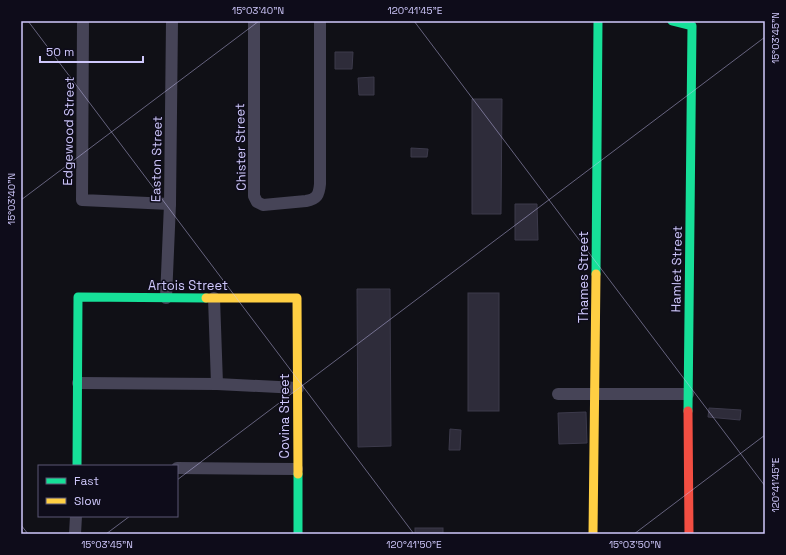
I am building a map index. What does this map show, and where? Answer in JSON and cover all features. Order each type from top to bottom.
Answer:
[{"type":"street","name":"Edgewood Street","points":[[84,21],[82,200],[170,204]]},
{"type":"street","name":"Easton Street","points":[[166,298],[170,204],[172,21]]},
{"type":"street","name":"Chister Street","points":[[254,21],[254,196],[257,202],[263,205],[313,200],[318,196],[320,184],[320,21]]},
{"type":"street","name":"Thames Street","points":[[593,534],[598,21]]},
{"type":"street","name":"Hamlet Street","points":[[672,21],[692,26],[688,394],[689,534]]},
{"type":"street","name":"Artois Street","points":[[78,383],[78,297],[297,298]]},
{"type":"street","points":[[214,298],[216,384]]},
{"type":"street","name":"Covina Street","points":[[297,298],[298,534]]},
{"type":"street","points":[[77,465],[78,383],[216,384],[298,388]]},
{"type":"street","points":[[558,394],[688,394]]},
{"type":"street","points":[[178,468],[297,469]]},
{"type":"street","points":[[75,534],[76,517]]},
{"type":"building","points":[[335,52],[353,52],[352,69],[335,69]]},
{"type":"building","points":[[374,77],[374,95],[359,95],[358,78]]},
{"type":"building","points":[[472,99],[502,99],[501,214],[472,214]]},
{"type":"building","points":[[411,148],[428,149],[427,157],[411,157]]},
{"type":"building","points":[[515,204],[537,204],[538,240],[515,240]]},
{"type":"building","points":[[357,289],[390,289],[391,446],[358,447]]},
{"type":"building","points":[[468,293],[499,293],[499,411],[468,411]]},
{"type":"building","points":[[709,408],[741,410],[740,420],[708,417]]},
{"type":"building","points":[[586,412],[587,443],[559,444],[558,413]]},
{"type":"building","points":[[450,429],[461,430],[460,450],[449,450]]},
{"type":"building","points":[[415,528],[443,528],[443,534],[415,534]]},
{"type":"traffic: fast","points":[[596,274],[598,21]]},
{"type":"traffic: fast","points":[[672,21],[692,26],[688,411]]},
{"type":"traffic: fast","points":[[77,465],[78,297],[206,298]]},
{"type":"traffic: fast","points":[[298,474],[298,534]]},
{"type":"traffic: slow","points":[[593,534],[596,274]]},
{"type":"traffic: slow","points":[[206,298],[297,298],[298,474]]},
{"type":"traffic: jam","points":[[688,411],[689,534]]}]
